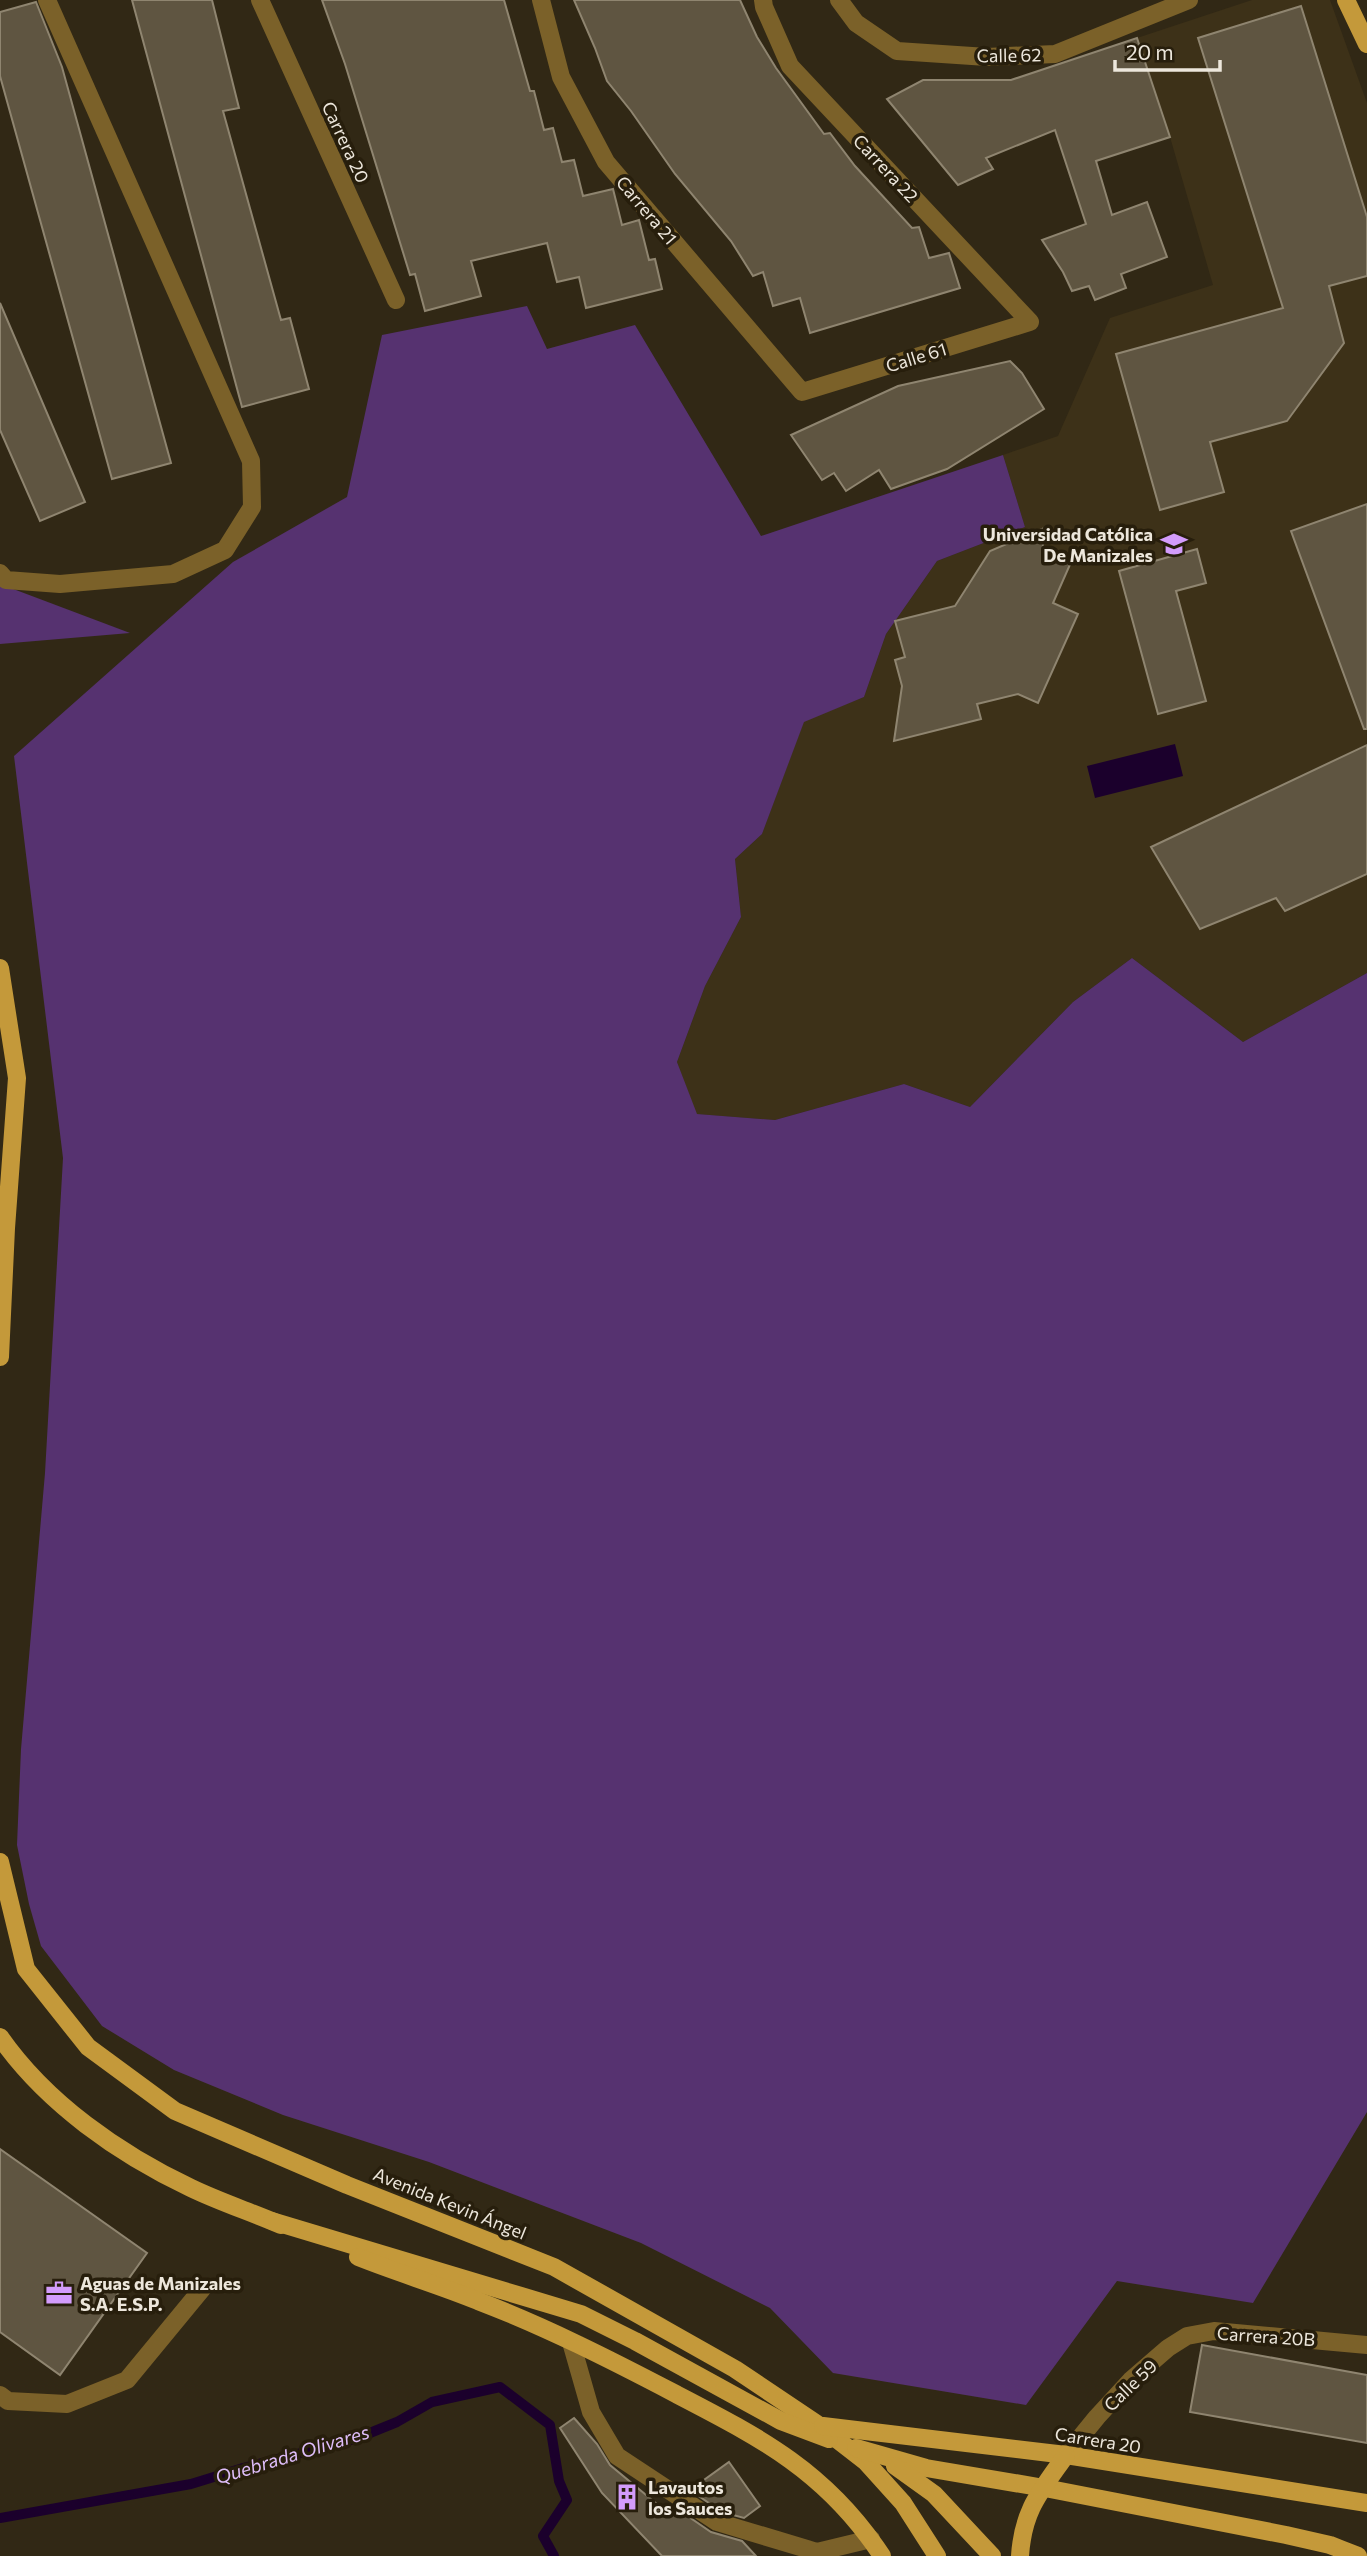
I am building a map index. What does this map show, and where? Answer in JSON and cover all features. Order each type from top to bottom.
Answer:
[{"type":"main road","points":[[1346,0],[1367,44]]},
{"type":"main road","points":[[0,968],[17,1078],[5,1192],[0,1357]]},
{"type":"main road","name":"Avenida Kevin Ángel","points":[[0,1862],[26,1969],[88,2047],[175,2110],[346,2185],[554,2267],[735,2369],[866,2462],[898,2496],[937,2556]]},
{"type":"main road","points":[[0,2037],[54,2100],[123,2149],[191,2188],[380,2266],[479,2301],[622,2366],[768,2443],[834,2495],[882,2556]]},
{"type":"main road","points":[[272,2221],[581,2314],[781,2421],[820,2431],[887,2459],[1330,2545],[1358,2556]]},
{"type":"main road","points":[[820,2431],[877,2455],[925,2487],[954,2513],[992,2556]]},
{"type":"main road","name":"Carrera 20","points":[[820,2431],[1066,2455],[1367,2503]]},
{"type":"main road","points":[[1020,2556],[1021,2532],[1031,2505],[1066,2455]]},
{"type":"street","points":[[0,573],[6,580],[60,584],[173,575],[225,550],[252,507],[251,461],[47,0]]},
{"type":"street","name":"Carrera 20","points":[[260,0],[291,74],[396,300]]},
{"type":"street","name":"Carrera 21","points":[[541,0],[561,77],[606,162],[802,392]]},
{"type":"street","name":"Carrera 22","points":[[763,0],[790,66],[1030,323]]},
{"type":"street","name":"Calle 62","points":[[839,0],[856,23],[897,51],[987,57],[1055,54],[1189,0]]},
{"type":"street","name":"Calle 61","points":[[802,392],[1030,323]]},
{"type":"street","points":[[0,2395],[8,2401],[67,2404],[127,2380],[202,2289]]},
{"type":"street","name":"Carrera 20B","points":[[1168,2348],[1187,2336],[1214,2331],[1367,2345]]},
{"type":"street","points":[[571,2342],[591,2412],[617,2456],[717,2522],[817,2552],[871,2539]]},
{"type":"street","name":"Calle 59","points":[[1066,2455],[1123,2389],[1168,2348]]},
{"type":"shaded area","name":"Universidad Católica De Manizales","points":[[1252,0],[1330,0],[1367,103],[1367,973],[1243,1042],[1132,958],[1073,1002],[970,1107],[904,1084],[775,1120],[696,1114],[677,1062],[705,986],[741,917],[735,859],[762,834],[804,721],[864,697],[886,634],[937,561],[1025,527],[1003,455],[1058,436],[1110,318],[1213,285],[1170,137],[1137,38]]},
{"type":"shaded area","points":[[527,306],[547,349],[635,325],[761,536],[1003,455],[1025,527],[937,561],[886,634],[864,697],[804,722],[762,834],[735,859],[741,917],[705,986],[677,1062],[697,1114],[775,1120],[904,1084],[970,1107],[1073,1002],[1132,958],[1243,1042],[1367,973],[1367,2112],[1253,2303],[1117,2281],[1026,2405],[833,2373],[770,2308],[641,2243],[429,2162],[283,2115],[174,2070],[102,2026],[41,1946],[29,1904],[17,1845],[21,1749],[45,1473],[63,1158],[14,756],[233,562],[347,497],[382,335]]},
{"type":"shaded area","points":[[0,584],[130,633],[0,644]]},
{"type":"shaded area","points":[[1175,744],[1183,776],[1095,798],[1087,766]]},
{"type":"building","points":[[132,0],[212,0],[239,108],[223,111],[281,320],[290,318],[309,389],[242,407]]},
{"type":"building","points":[[322,0],[504,0],[544,130],[553,128],[562,162],[574,160],[583,196],[613,189],[622,225],[639,220],[649,260],[655,259],[662,289],[586,308],[579,277],[557,282],[547,243],[471,261],[481,296],[425,311],[415,274],[410,275],[345,64]]},
{"type":"building","points":[[574,0],[740,0],[757,37],[776,68],[824,134],[830,133],[855,166],[912,228],[919,227],[929,258],[949,253],[960,288],[810,333],[800,298],[773,306],[763,272],[753,276],[731,241],[675,174],[607,81]]},
{"type":"building","points":[[36,2],[62,67],[171,463],[112,479],[0,76],[0,12]]},
{"type":"building","points":[[1301,6],[1367,217],[1367,276],[1329,286],[1344,343],[1287,421],[1210,442],[1224,492],[1160,510],[1116,354],[1283,308],[1198,38]]},
{"type":"building","points":[[1137,38],[1170,137],[1096,161],[1112,215],[1147,202],[1167,257],[1121,274],[1126,288],[1095,300],[1089,286],[1072,291],[1042,240],[1086,224],[1055,130],[986,158],[993,169],[958,185],[887,99],[923,80],[1011,80]]},
{"type":"building","points":[[0,303],[85,502],[40,521],[0,430]]},
{"type":"building","points":[[1010,361],[1022,373],[1044,409],[947,469],[891,489],[879,470],[846,491],[834,473],[822,480],[791,435],[898,386]]},
{"type":"building","points":[[1367,504],[1367,729],[1364,729],[1291,531]]},
{"type":"building","points":[[1042,529],[1043,547],[1072,560],[1053,603],[1078,614],[1038,703],[1018,694],[977,704],[981,719],[894,741],[902,686],[895,660],[905,657],[895,621],[955,606],[990,551]]},
{"type":"building","points":[[1197,549],[1206,583],[1176,591],[1206,701],[1158,714],[1119,571]]},
{"type":"building","points":[[1367,745],[1367,874],[1285,911],[1276,898],[1200,929],[1151,847]]},
{"type":"building","name":"Aguas de Manizales S.A. E.S.P.","points":[[0,2149],[147,2253],[60,2375],[0,2332]]},
{"type":"building","points":[[1202,2345],[1367,2375],[1367,2443],[1190,2412]]},
{"type":"building","name":"Lavautos los Sauces","points":[[574,2418],[597,2444],[610,2465],[663,2509],[670,2504],[711,2532],[742,2541],[756,2556],[662,2556],[602,2493],[560,2428]]},
{"type":"building","points":[[729,2462],[760,2506],[744,2518],[722,2512],[690,2490]]},
{"type":"waterway","name":"Quebrada Olivares","points":[[0,2518],[191,2484],[355,2439],[397,2422],[432,2402],[500,2387],[550,2425],[559,2481],[567,2500],[543,2536],[554,2556]]},
{"type":"place","name":"Universidad Católica De Manizales","points":[[1174,544]]},
{"type":"place","name":"Aguas de Manizales S.A. E.S.P.","points":[[59,2293]]},
{"type":"place","name":"Lavautos los Sauces","points":[[627,2497]]}]
